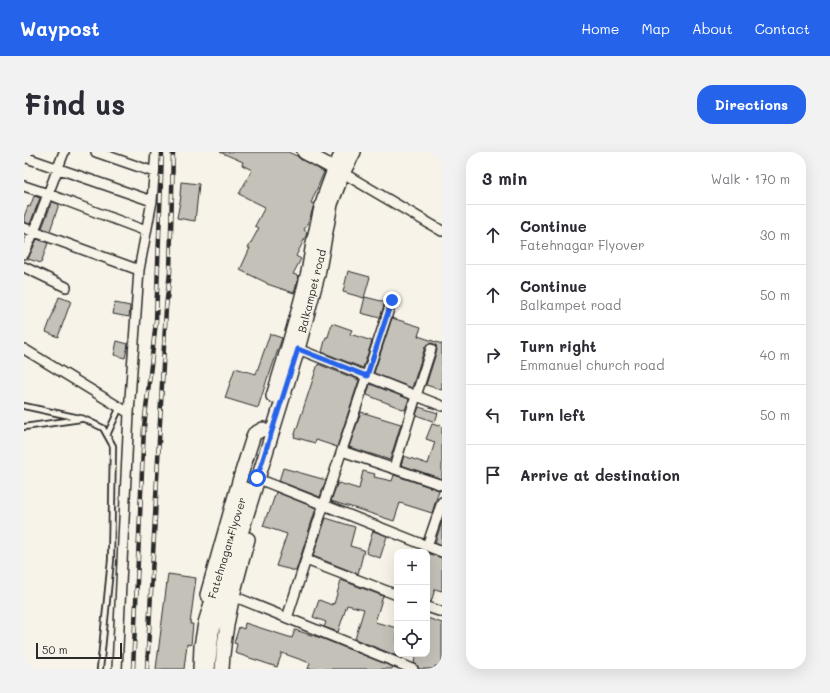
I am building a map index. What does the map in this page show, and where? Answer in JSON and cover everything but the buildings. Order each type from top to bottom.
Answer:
[{"type":"main road","points":[[304,152],[338,170]]},
{"type":"main road","name":"Balkampet road","points":[[267,431],[298,349],[318,275],[342,152]]},
{"type":"main road","name":"Balkampet road","points":[[267,431],[308,272],[324,197],[338,170],[354,152]]},
{"type":"main road","points":[[193,669],[194,646],[240,478],[254,434],[267,431],[275,446],[233,596],[223,652],[222,669]]},
{"type":"main road","name":"Fatehnagar Flyover","points":[[208,669],[212,632],[267,431]]},
{"type":"main road","name":"Fatehnagar Flyover","points":[[200,669],[201,646],[205,622],[239,507],[258,463]]},
{"type":"street","points":[[24,254],[34,232],[64,152]]},
{"type":"street","points":[[96,152],[154,172]]},
{"type":"street","points":[[117,669],[129,413],[139,270],[152,201],[156,152]]},
{"type":"street","points":[[24,157],[152,201]]},
{"type":"street","points":[[338,170],[442,231]]},
{"type":"street","points":[[24,186],[146,231]]},
{"type":"street","points":[[24,228],[139,270]]},
{"type":"street","points":[[24,268],[66,287]]},
{"type":"street","points":[[287,618],[392,300]]},
{"type":"street","points":[[24,349],[129,413]]},
{"type":"street","points":[[298,349],[442,406]]},
{"type":"street","points":[[394,468],[431,349]]},
{"type":"street","points":[[342,451],[442,485]]},
{"type":"street","points":[[266,482],[442,552]]},
{"type":"street","points":[[427,546],[442,502]]},
{"type":"street","points":[[306,560],[394,594]]},
{"type":"street","points":[[233,596],[413,669]]},
{"type":"street","points":[[430,608],[442,612]]},
{"type":"lane","points":[[24,406],[84,419],[103,428],[113,446],[110,560],[100,669]]},
{"type":"lane","points":[[107,435],[120,407]]},
{"type":"lane","points":[[24,427],[84,419]]},
{"type":"railway","points":[[133,669],[144,427],[156,321],[162,152]]},
{"type":"railway","points":[[147,669],[166,308],[170,272],[173,152]]},
{"type":"route","points":[[257,478],[298,349],[367,376],[392,300]]}]
